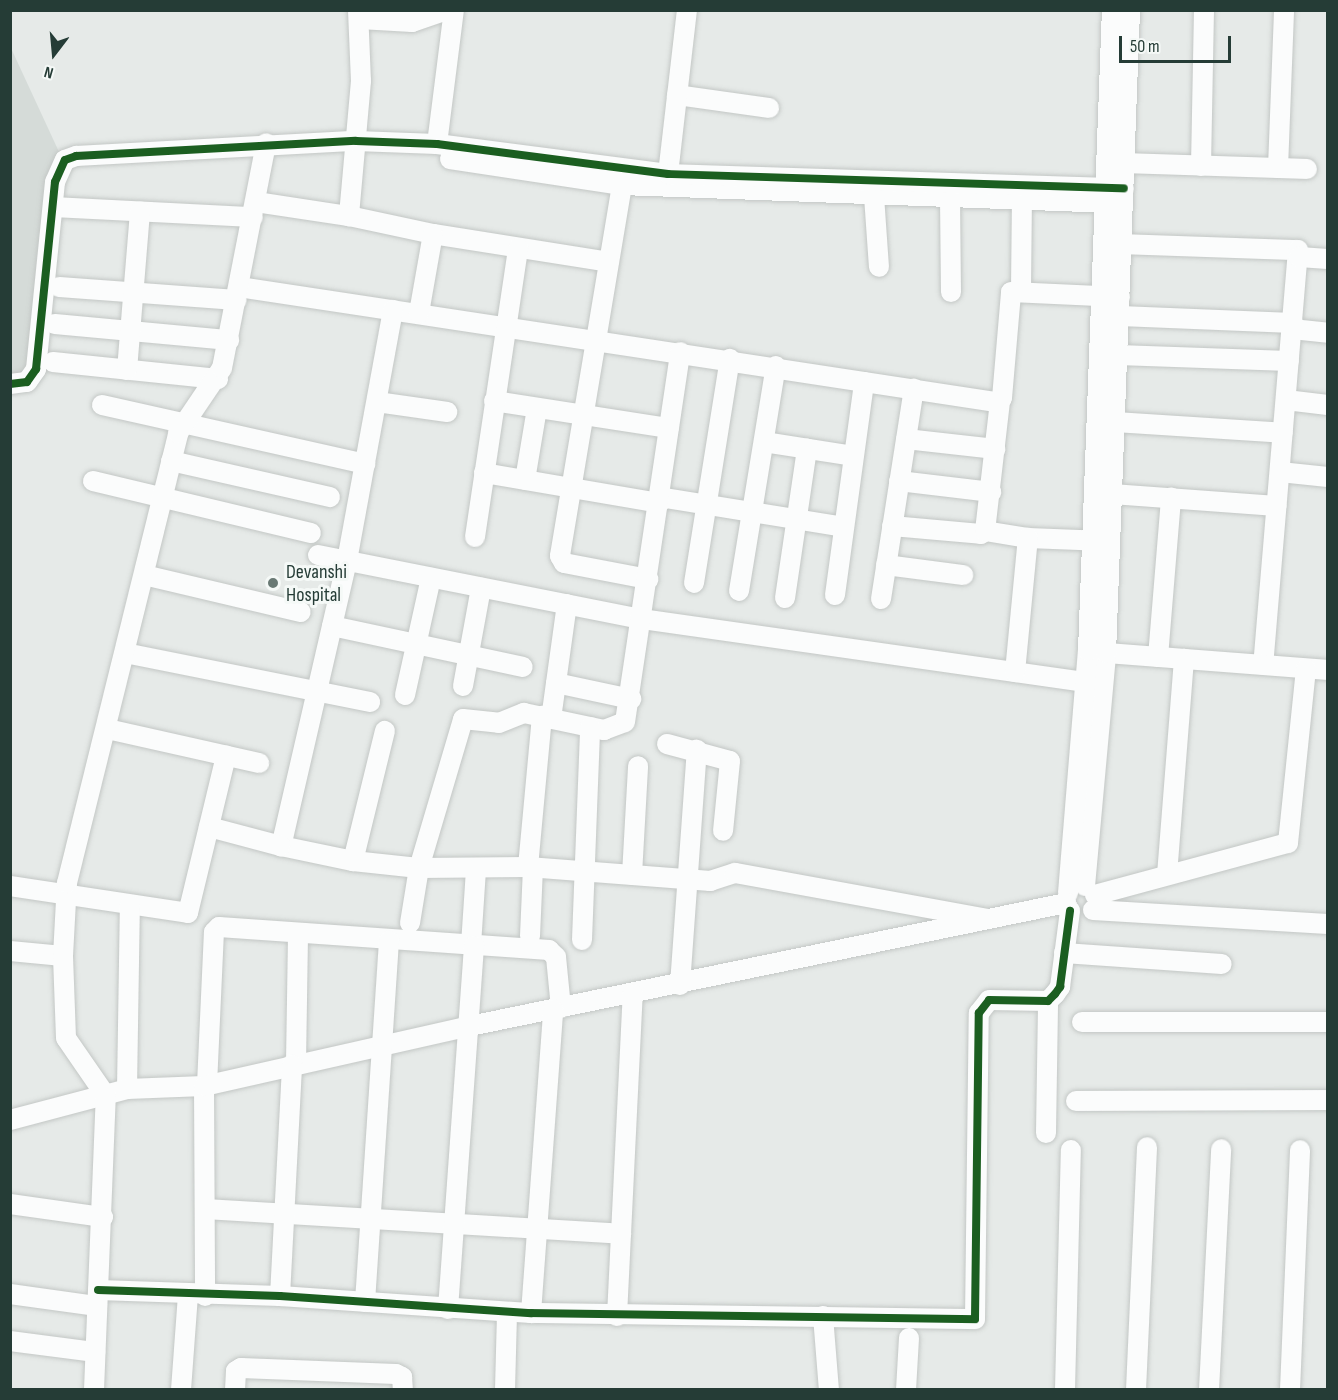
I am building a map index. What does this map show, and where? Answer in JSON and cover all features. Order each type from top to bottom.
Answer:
[{"type":"street","points":[[349,216],[361,81],[359,15],[412,22],[446,10]]},
{"type":"street","points":[[437,144],[454,10]]},
{"type":"street","points":[[668,174],[687,10]]},
{"type":"street","points":[[1046,1133],[1048,1001],[1060,987],[1064,953],[1079,899],[1097,652],[1114,303],[1112,10]]},
{"type":"street","points":[[1102,541],[1112,494],[1118,355],[1114,303],[1122,244],[1115,195],[1125,164],[1130,10]]},
{"type":"street","points":[[1201,166],[1204,10]]},
{"type":"street","points":[[1278,168],[1284,10]]},
{"type":"street","points":[[677,95],[769,108]]},
{"type":"street","points":[[10,384],[27,382],[36,369],[58,170],[65,160],[76,156],[266,143],[356,141],[437,144],[668,174],[1115,195]]},
{"type":"street","points":[[94,1389],[103,1217],[106,1096],[66,1038],[63,956],[67,893],[182,423],[218,379],[229,340],[266,143]]},
{"type":"street","points":[[381,143],[437,157],[622,185],[1022,200],[1115,195]]},
{"type":"street","points":[[1125,164],[1307,169]]},
{"type":"street","points":[[622,185],[570,488],[562,561],[648,579]]},
{"type":"street","points":[[874,196],[879,267]]},
{"type":"street","points":[[950,198],[951,292]]},
{"type":"street","points":[[1021,290],[1022,200]]},
{"type":"street","points":[[53,207],[140,212],[255,209],[349,216],[434,234],[609,262]]},
{"type":"street","points":[[127,370],[140,212]]},
{"type":"street","points":[[419,314],[434,234]]},
{"type":"street","points":[[1122,244],[1293,247],[1299,257],[1263,665]]},
{"type":"street","points":[[475,537],[518,248]]},
{"type":"street","points":[[1299,257],[1328,259]]},
{"type":"street","points":[[59,287],[133,292],[238,293],[393,310],[1000,401]]},
{"type":"street","points":[[986,531],[1011,291],[1021,290],[1292,326],[1328,333]]},
{"type":"street","points":[[281,846],[347,561],[393,310]]},
{"type":"street","points":[[55,324],[229,340]]},
{"type":"street","points":[[410,923],[419,868],[460,723],[469,718],[500,723],[517,713],[547,717],[604,730],[622,726],[631,699],[680,352]]},
{"type":"street","points":[[1118,355],[1289,361]]},
{"type":"street","points":[[694,583],[730,359]]},
{"type":"street","points":[[53,363],[218,379]]},
{"type":"street","points":[[739,591],[776,366]]},
{"type":"street","points":[[835,594],[864,382]]},
{"type":"street","points":[[881,599],[914,389]]},
{"type":"street","points":[[1286,400],[1328,405]]},
{"type":"street","points":[[494,401],[669,428]]},
{"type":"street","points":[[377,402],[447,412]]},
{"type":"street","points":[[102,405],[365,464]]},
{"type":"street","points":[[525,480],[537,408]]},
{"type":"street","points":[[1115,422],[1283,433]]},
{"type":"street","points":[[906,439],[995,449]]},
{"type":"street","points":[[764,442],[853,456]]},
{"type":"street","points":[[785,598],[807,449]]},
{"type":"street","points":[[171,461],[330,497]]},
{"type":"street","points":[[1280,472],[1328,477]]},
{"type":"street","points":[[484,473],[570,488],[707,505],[844,527]]},
{"type":"street","points":[[93,481],[311,533]]},
{"type":"street","points":[[899,481],[991,492]]},
{"type":"street","points":[[1112,494],[1277,506]]},
{"type":"street","points":[[1158,657],[1171,498]]},
{"type":"street","points":[[892,526],[981,534],[986,531],[1028,538],[1102,541]]},
{"type":"street","points":[[1015,672],[1028,538]]},
{"type":"street","points":[[318,555],[642,619],[1085,682]]},
{"type":"street","points":[[886,565],[963,575]]},
{"type":"street","points":[[144,575],[301,612]]},
{"type":"street","points":[[405,695],[431,578]]},
{"type":"street","points":[[463,686],[481,588]]},
{"type":"street","points":[[530,936],[531,867],[547,717],[556,683],[567,604]]},
{"type":"street","points":[[333,626],[523,667]]},
{"type":"street","points":[[1097,652],[1328,670]]},
{"type":"street","points":[[1079,899],[1085,682],[1097,652]]},
{"type":"street","points":[[125,654],[370,702]]},
{"type":"street","points":[[1167,875],[1184,659]]},
{"type":"street","points":[[10,1120],[127,1089],[206,1085],[470,1026],[680,985],[988,919],[1079,899],[1288,843],[1306,669]]},
{"type":"street","points":[[556,683],[631,699]]},
{"type":"street","points":[[582,940],[590,727]]},
{"type":"street","points":[[107,729],[259,763]]},
{"type":"street","points":[[353,861],[385,731]]},
{"type":"street","points":[[667,744],[726,758],[732,766],[723,831]]},
{"type":"street","points":[[680,985],[697,750]]},
{"type":"street","points":[[10,886],[188,913],[226,756]]},
{"type":"street","points":[[632,875],[638,766]]},
{"type":"street","points":[[208,827],[281,846],[353,861],[419,868],[531,867],[710,881],[735,873],[988,919]]},
{"type":"street","points":[[448,1309],[470,1026],[476,869]]},
{"type":"street","points":[[1079,899],[1328,924]]},
{"type":"street","points":[[127,1089],[130,905]]},
{"type":"street","points":[[181,1389],[196,1296],[205,1209],[206,1085],[215,930],[544,949],[554,953],[557,1009],[531,1313]]},
{"type":"street","points":[[280,1296],[294,1064],[298,934]]},
{"type":"street","points":[[365,1302],[389,941]]},
{"type":"street","points":[[10,951],[63,956]]},
{"type":"street","points":[[1064,953],[1222,964]]},
{"type":"street","points":[[617,1316],[633,994]]},
{"type":"street","points":[[10,1294],[97,1298],[280,1296],[448,1309],[617,1316],[975,1319],[979,1013],[982,1005],[996,999],[1048,1001]]},
{"type":"street","points":[[1082,1022],[1328,1022]]},
{"type":"street","points":[[1076,1101],[1328,1100]]},
{"type":"street","points":[[1136,1389],[1147,1147]]},
{"type":"street","points":[[1209,1389],[1221,1149]]},
{"type":"street","points":[[1065,1389],[1071,1150]]},
{"type":"street","points":[[1290,1389],[1300,1150]]},
{"type":"street","points":[[10,1204],[103,1217]]},
{"type":"street","points":[[205,1209],[621,1234]]},
{"type":"street","points":[[505,1389],[507,1312]]},
{"type":"street","points":[[823,1316],[829,1389]]},
{"type":"street","points":[[906,1389],[909,1338]]},
{"type":"street","points":[[10,1341],[95,1352]]},
{"type":"street","points":[[235,1389],[236,1371],[241,1368],[320,1380],[396,1374],[402,1377],[403,1389]]},
{"type":"shaded area","points":[[10,46],[60,154],[26,376],[10,376]]},
{"type":"cycle path","points":[[10,384],[27,382],[36,369],[55,182],[65,160],[76,156],[356,141],[437,144],[668,174],[1124,188]]},
{"type":"cycle path","points":[[98,1290],[280,1296],[531,1313],[975,1319],[979,1013],[989,1000],[1048,1001],[1055,994],[1060,987],[1070,911]]},
{"type":"place","name":"Devanshi Hospital","points":[[273,583]]}]
